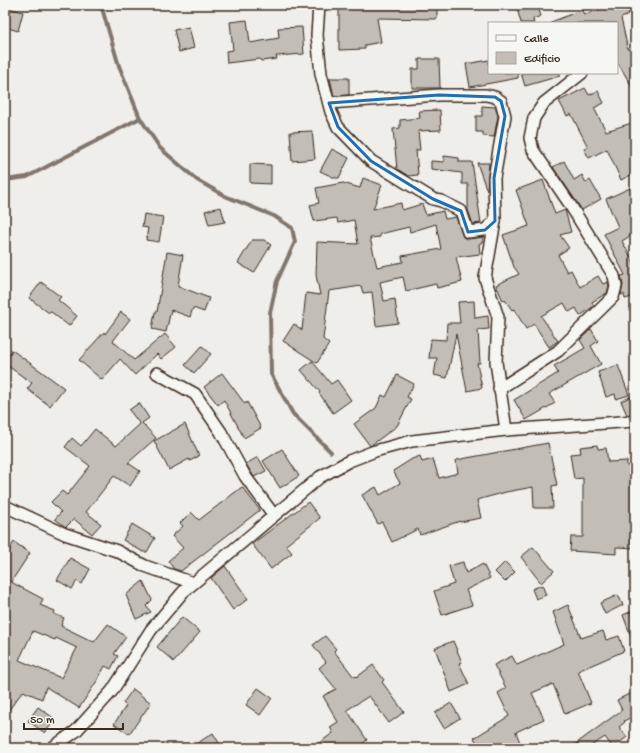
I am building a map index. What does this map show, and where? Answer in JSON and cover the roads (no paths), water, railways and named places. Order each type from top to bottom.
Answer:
[{"type":"street","points":[[319,5],[317,35],[321,74],[331,112],[338,127],[371,161],[433,199],[441,201],[461,211],[468,232],[485,230],[495,221]]},
{"type":"street","points":[[499,389],[558,351],[613,297],[616,286],[614,276],[569,203],[533,150],[530,138],[534,118],[544,103],[581,74]]},
{"type":"street","points":[[329,103],[439,95],[495,97],[500,101],[505,116],[494,178],[495,221],[485,278],[498,318],[496,362],[506,430]]},
{"type":"street","points":[[157,373],[195,394],[214,421],[245,476],[273,514]]},
{"type":"street","points":[[52,748],[76,731],[112,691],[162,615],[193,583],[273,514],[320,477],[349,461],[375,451],[412,441],[506,430],[635,421]]},
{"type":"street","points":[[5,506],[65,534],[117,551],[145,566],[193,583]]},
{"type":"waterway","points":[[101,5],[119,66],[140,118],[160,148],[197,180],[225,196],[274,216],[292,228],[295,242],[277,281],[270,313],[271,374],[293,414],[331,452]]},
{"type":"waterway","points":[[5,180],[27,177],[140,118]]}]
